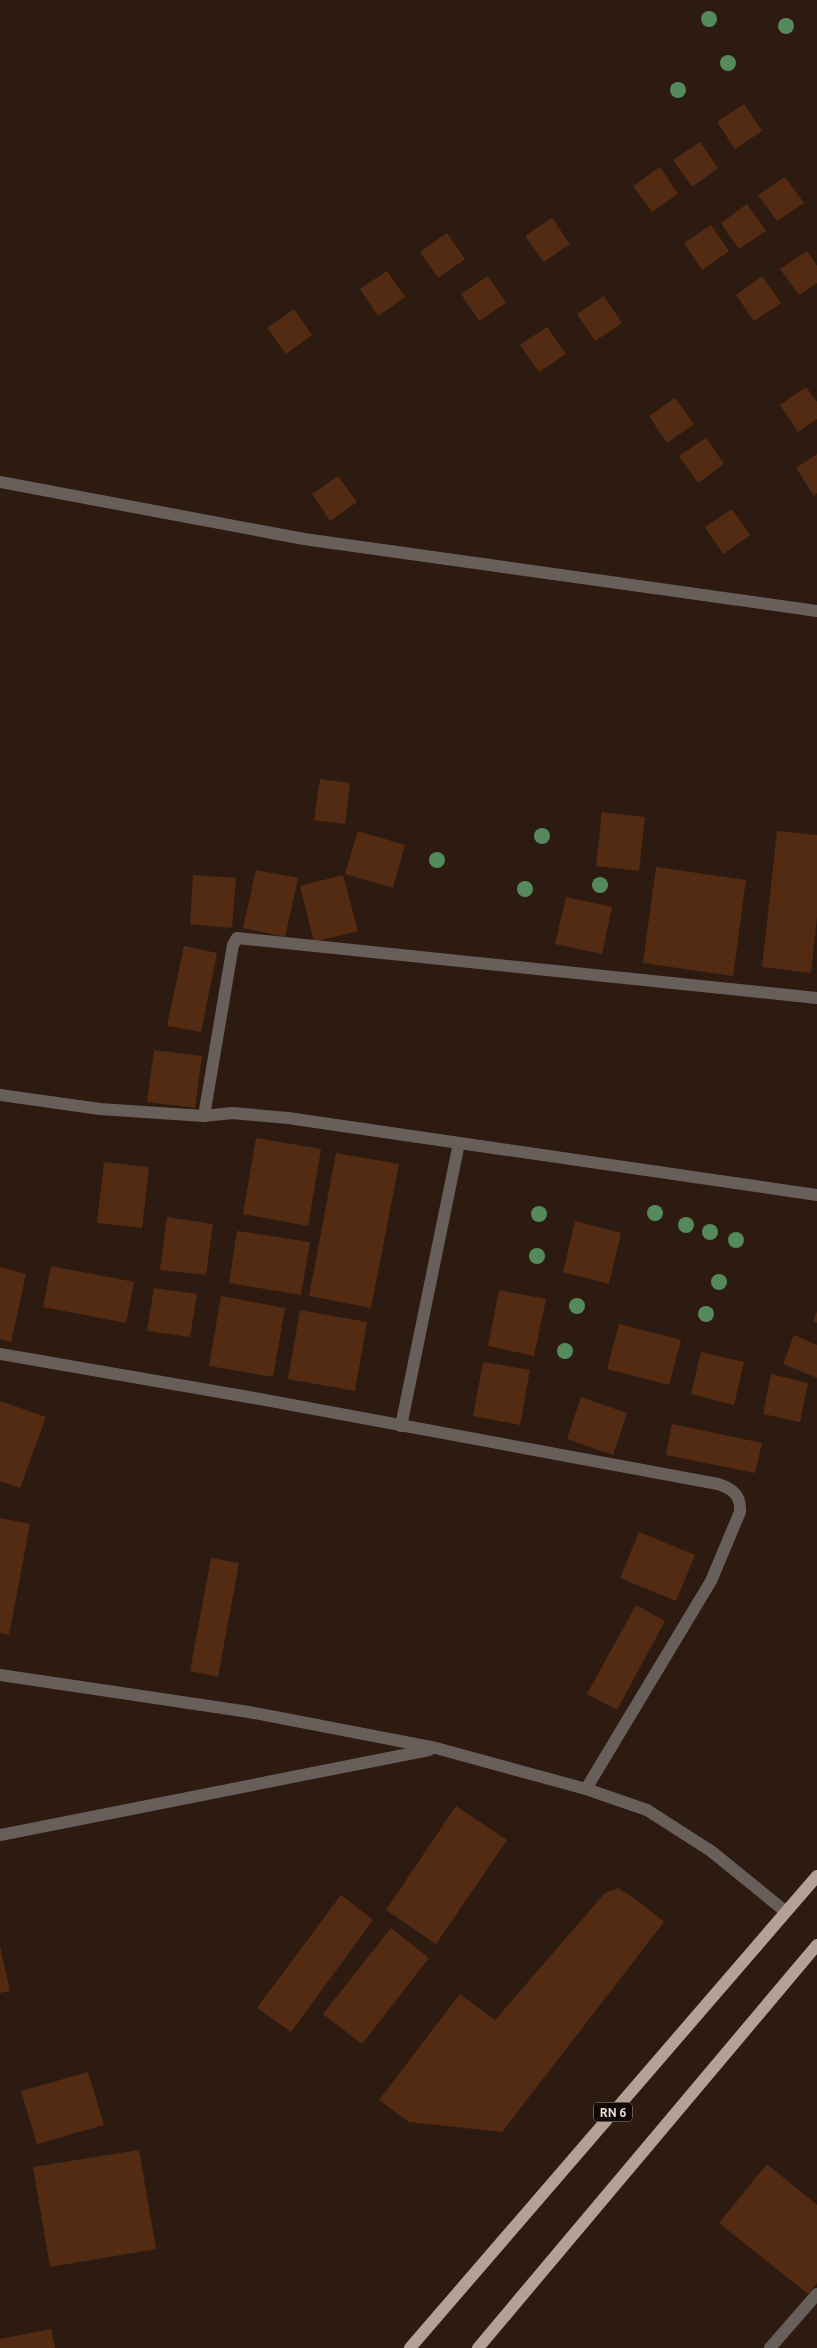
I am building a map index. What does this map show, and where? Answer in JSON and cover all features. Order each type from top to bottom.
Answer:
[{"type":"main road","name":"RN 6","points":[[410,2348],[817,1876]]},
{"type":"main road","points":[[478,2348],[817,1945]]},
{"type":"street","points":[[0,482],[304,539],[817,611]]},
{"type":"street","points":[[204,1116],[233,945],[237,938],[817,998]]},
{"type":"street","points":[[0,1094],[100,1109],[204,1116],[232,1114],[288,1118],[817,1195]]},
{"type":"street","points":[[401,1426],[459,1143]]},
{"type":"street","points":[[0,1354],[718,1484],[737,1495],[740,1512],[710,1581],[586,1789]]},
{"type":"street","points":[[0,1674],[249,1712],[436,1748],[586,1789],[647,1810],[710,1851],[786,1912]]},
{"type":"street","points":[[0,1835],[436,1748]]},
{"type":"street","points":[[770,2348],[817,2294]]},
{"type":"building","points":[[744,104],[762,131],[735,149],[717,122]]},
{"type":"building","points":[[700,142],[718,168],[692,187],[673,160]]},
{"type":"building","points":[[660,167],[678,194],[652,212],[633,186]]},
{"type":"building","points":[[785,177],[804,203],[777,221],[758,195]]},
{"type":"building","points":[[747,204],[766,231],[739,249],[721,223]]},
{"type":"building","points":[[552,218],[570,244],[544,262],[525,236]]},
{"type":"building","points":[[711,225],[729,251],[702,270],[684,243]]},
{"type":"building","points":[[447,233],[465,259],[438,278],[420,252]]},
{"type":"building","points":[[807,251],[817,266],[817,283],[799,295],[780,269]]},
{"type":"building","points":[[387,271],[405,297],[378,316],[360,289]]},
{"type":"building","points":[[488,276],[506,303],[479,321],[461,294]]},
{"type":"building","points":[[762,276],[781,303],[754,321],[736,295]]},
{"type":"building","points":[[604,296],[622,323],[595,341],[577,314]]},
{"type":"building","points":[[294,309],[312,335],[286,354],[267,328]]},
{"type":"building","points":[[547,327],[566,354],[539,372],[520,345]]},
{"type":"building","points":[[806,387],[817,402],[817,419],[798,432],[780,405]]},
{"type":"building","points":[[675,398],[694,424],[667,443],[649,416]]},
{"type":"building","points":[[706,438],[724,464],[698,483],[679,456]]},
{"type":"building","points":[[817,454],[817,493],[814,496],[796,468]]},
{"type":"building","points":[[338,476],[357,502],[330,521],[312,494]]},
{"type":"building","points":[[732,509],[750,535],[723,554],[705,527]]},
{"type":"building","points":[[320,779],[350,783],[345,824],[314,820]]},
{"type":"building","points":[[602,812],[645,817],[639,871],[596,866]]},
{"type":"building","points":[[358,831],[405,845],[393,888],[345,874]]},
{"type":"building","points":[[777,831],[817,835],[817,917],[811,973],[762,967]]},
{"type":"building","points":[[656,867],[746,880],[733,976],[643,963]]},
{"type":"building","points":[[256,870],[298,878],[285,937],[243,928]]},
{"type":"building","points":[[193,875],[236,878],[232,928],[190,924]]},
{"type":"building","points":[[343,875],[358,931],[314,942],[300,886]]},
{"type":"building","points":[[566,897],[612,907],[602,954],[555,944]]},
{"type":"building","points":[[184,946],[217,953],[201,1032],[167,1026]]},
{"type":"building","points":[[154,1050],[202,1056],[195,1108],[147,1102]]},
{"type":"building","points":[[256,1138],[321,1149],[308,1226],[243,1214]]},
{"type":"building","points":[[336,1153],[399,1164],[371,1308],[309,1296]]},
{"type":"building","points":[[104,1162],[149,1167],[142,1228],[97,1223]]},
{"type":"building","points":[[167,1217],[213,1224],[206,1275],[160,1270]]},
{"type":"building","points":[[575,1221],[621,1233],[609,1284],[563,1272]]},
{"type":"building","points":[[237,1231],[310,1242],[301,1295],[229,1283]]},
{"type":"building","points":[[51,1266],[134,1282],[126,1323],[43,1307]]},
{"type":"building","points":[[0,1267],[26,1274],[11,1342],[0,1339]]},
{"type":"building","points":[[154,1288],[197,1294],[190,1337],[147,1331]]},
{"type":"building","points":[[499,1290],[546,1299],[534,1356],[488,1346]]},
{"type":"building","points":[[221,1296],[285,1308],[273,1377],[209,1366]]},
{"type":"building","points":[[300,1310],[367,1322],[355,1391],[288,1379]]},
{"type":"building","points":[[817,1311],[817,1323],[813,1322]]},
{"type":"building","points":[[619,1324],[681,1340],[669,1385],[607,1369]]},
{"type":"building","points":[[794,1335],[817,1345],[817,1378],[783,1364]]},
{"type":"building","points":[[701,1352],[744,1362],[734,1405],[691,1394]]},
{"type":"building","points":[[483,1362],[530,1370],[520,1425],[473,1416]]},
{"type":"building","points":[[771,1374],[808,1383],[800,1422],[763,1414]]},
{"type":"building","points":[[581,1397],[627,1413],[613,1455],[567,1439]]},
{"type":"building","points":[[0,1401],[46,1417],[20,1488],[0,1481]]},
{"type":"building","points":[[672,1424],[762,1443],[755,1473],[666,1455]]},
{"type":"building","points":[[0,1518],[30,1524],[9,1635],[0,1633]]},
{"type":"building","points":[[639,1532],[695,1555],[676,1601],[620,1578]]},
{"type":"building","points":[[211,1558],[239,1563],[218,1677],[190,1671]]},
{"type":"building","points":[[636,1605],[665,1621],[617,1710],[587,1694]]},
{"type":"building","points":[[456,1806],[507,1840],[436,1944],[386,1910]]},
{"type":"building","points":[[618,1888],[637,1900],[664,1922],[502,2132],[409,2122],[379,2100],[460,1994],[495,2020],[605,1893]]},
{"type":"building","points":[[341,1895],[373,1920],[291,2032],[257,2008]]},
{"type":"building","points":[[391,1928],[429,1958],[362,2044],[323,2014]]},
{"type":"building","points":[[0,1946],[10,1991],[0,1993]]},
{"type":"building","points":[[88,2072],[104,2125],[37,2144],[21,2091]]},
{"type":"building","points":[[139,2150],[156,2249],[50,2267],[33,2167]]},
{"type":"building","points":[[767,2164],[817,2205],[817,2283],[808,2294],[719,2223]]},
{"type":"building","points":[[51,2329],[55,2348],[0,2348],[0,2339]]}]
